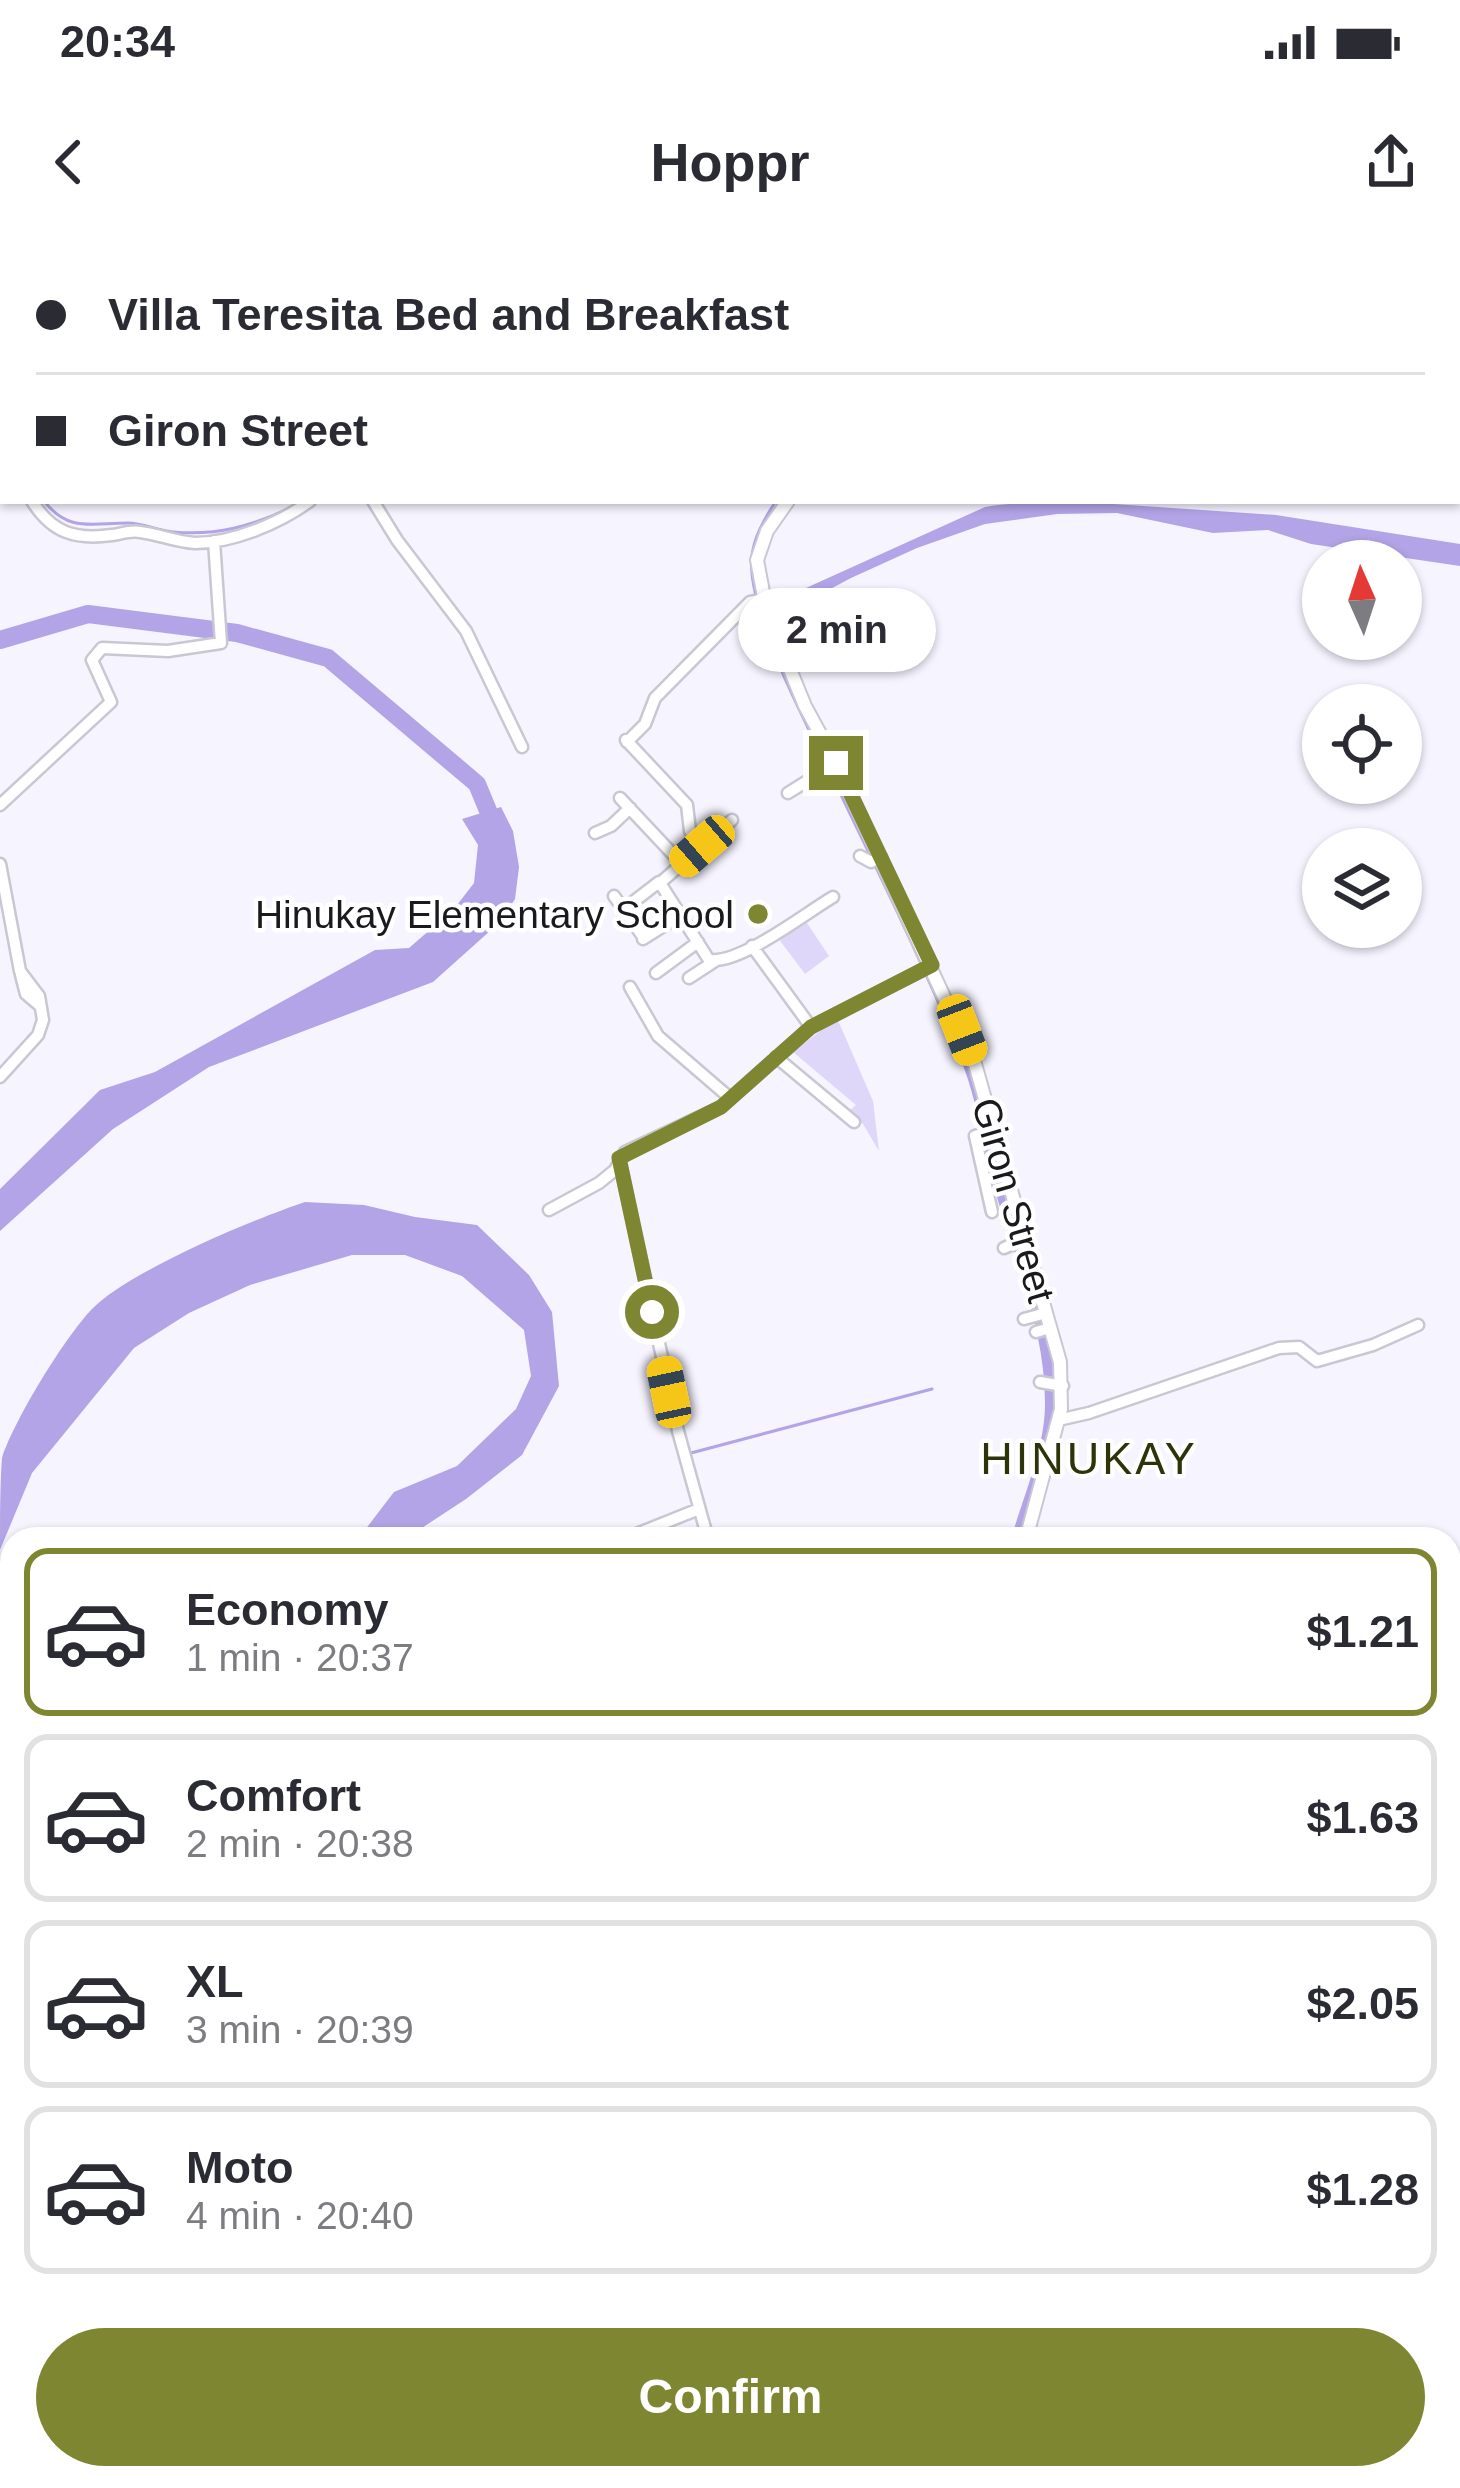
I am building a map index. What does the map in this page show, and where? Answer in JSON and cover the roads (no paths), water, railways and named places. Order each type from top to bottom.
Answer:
[{"type":"street","points":[[34,504],[50,527],[68,535],[94,538],[138,531],[160,538],[214,541],[268,526],[305,504]]},
{"type":"street","points":[[375,504],[466,631],[523,747]]},
{"type":"street","points":[[742,568],[758,565],[766,531],[786,504]]},
{"type":"street","points":[[0,805],[111,702],[92,659],[102,648],[168,651],[221,643],[214,541]]},
{"type":"street","name":"Giron Street","points":[[758,565],[760,605],[830,766],[969,1047],[1016,1243],[1060,1386],[1058,1420],[1045,1442],[1024,1527]]},
{"type":"street","points":[[702,846],[690,831],[687,805],[625,740],[646,724],[655,698],[760,605]]},
{"type":"street","points":[[788,793],[830,766]]},
{"type":"street","points":[[595,833],[610,826],[625,803],[682,864]]},
{"type":"street","points":[[715,961],[661,883],[732,820]]},
{"type":"street","points":[[0,864],[20,971],[39,996],[44,1020],[38,1035],[0,1076]]},
{"type":"street","points":[[624,909],[658,882]]},
{"type":"street","points":[[614,896],[642,939],[681,915]]},
{"type":"street","points":[[689,978],[833,897]]},
{"type":"street","points":[[656,973],[698,941]]},
{"type":"street","points":[[752,946],[811,1027]]},
{"type":"street","points":[[549,1210],[599,1184],[615,1170],[619,1158],[721,1107],[811,1027],[926,968]]},
{"type":"street","points":[[630,988],[658,1036],[730,1097]]},
{"type":"street","points":[[776,1057],[854,1122]]},
{"type":"street","points":[[990,1132],[975,1136],[992,1212]]},
{"type":"street","points":[[619,1158],[678,1431],[705,1527]]},
{"type":"street","points":[[1058,1420],[1285,1347],[1299,1347],[1317,1361],[1373,1345],[1418,1325]]},
{"type":"street","points":[[1040,1382],[1060,1386]]},
{"type":"street","points":[[653,1527],[699,1508]]},
{"type":"waterway","points":[[47,504],[72,522],[134,523],[189,533],[234,528],[290,508]]},
{"type":"waterway","points":[[760,611],[752,553],[774,504]]},
{"type":"waterway","points":[[0,640],[88,614],[237,633],[328,658],[477,784],[496,830]]},
{"type":"waterway","points":[[691,1453],[932,1389]]},
{"type":"place","name":"Hinukay Elementary School","points":[[758,914]]},
{"type":"district","name":"HINUKAY","points":[[1089,1458]]}]
